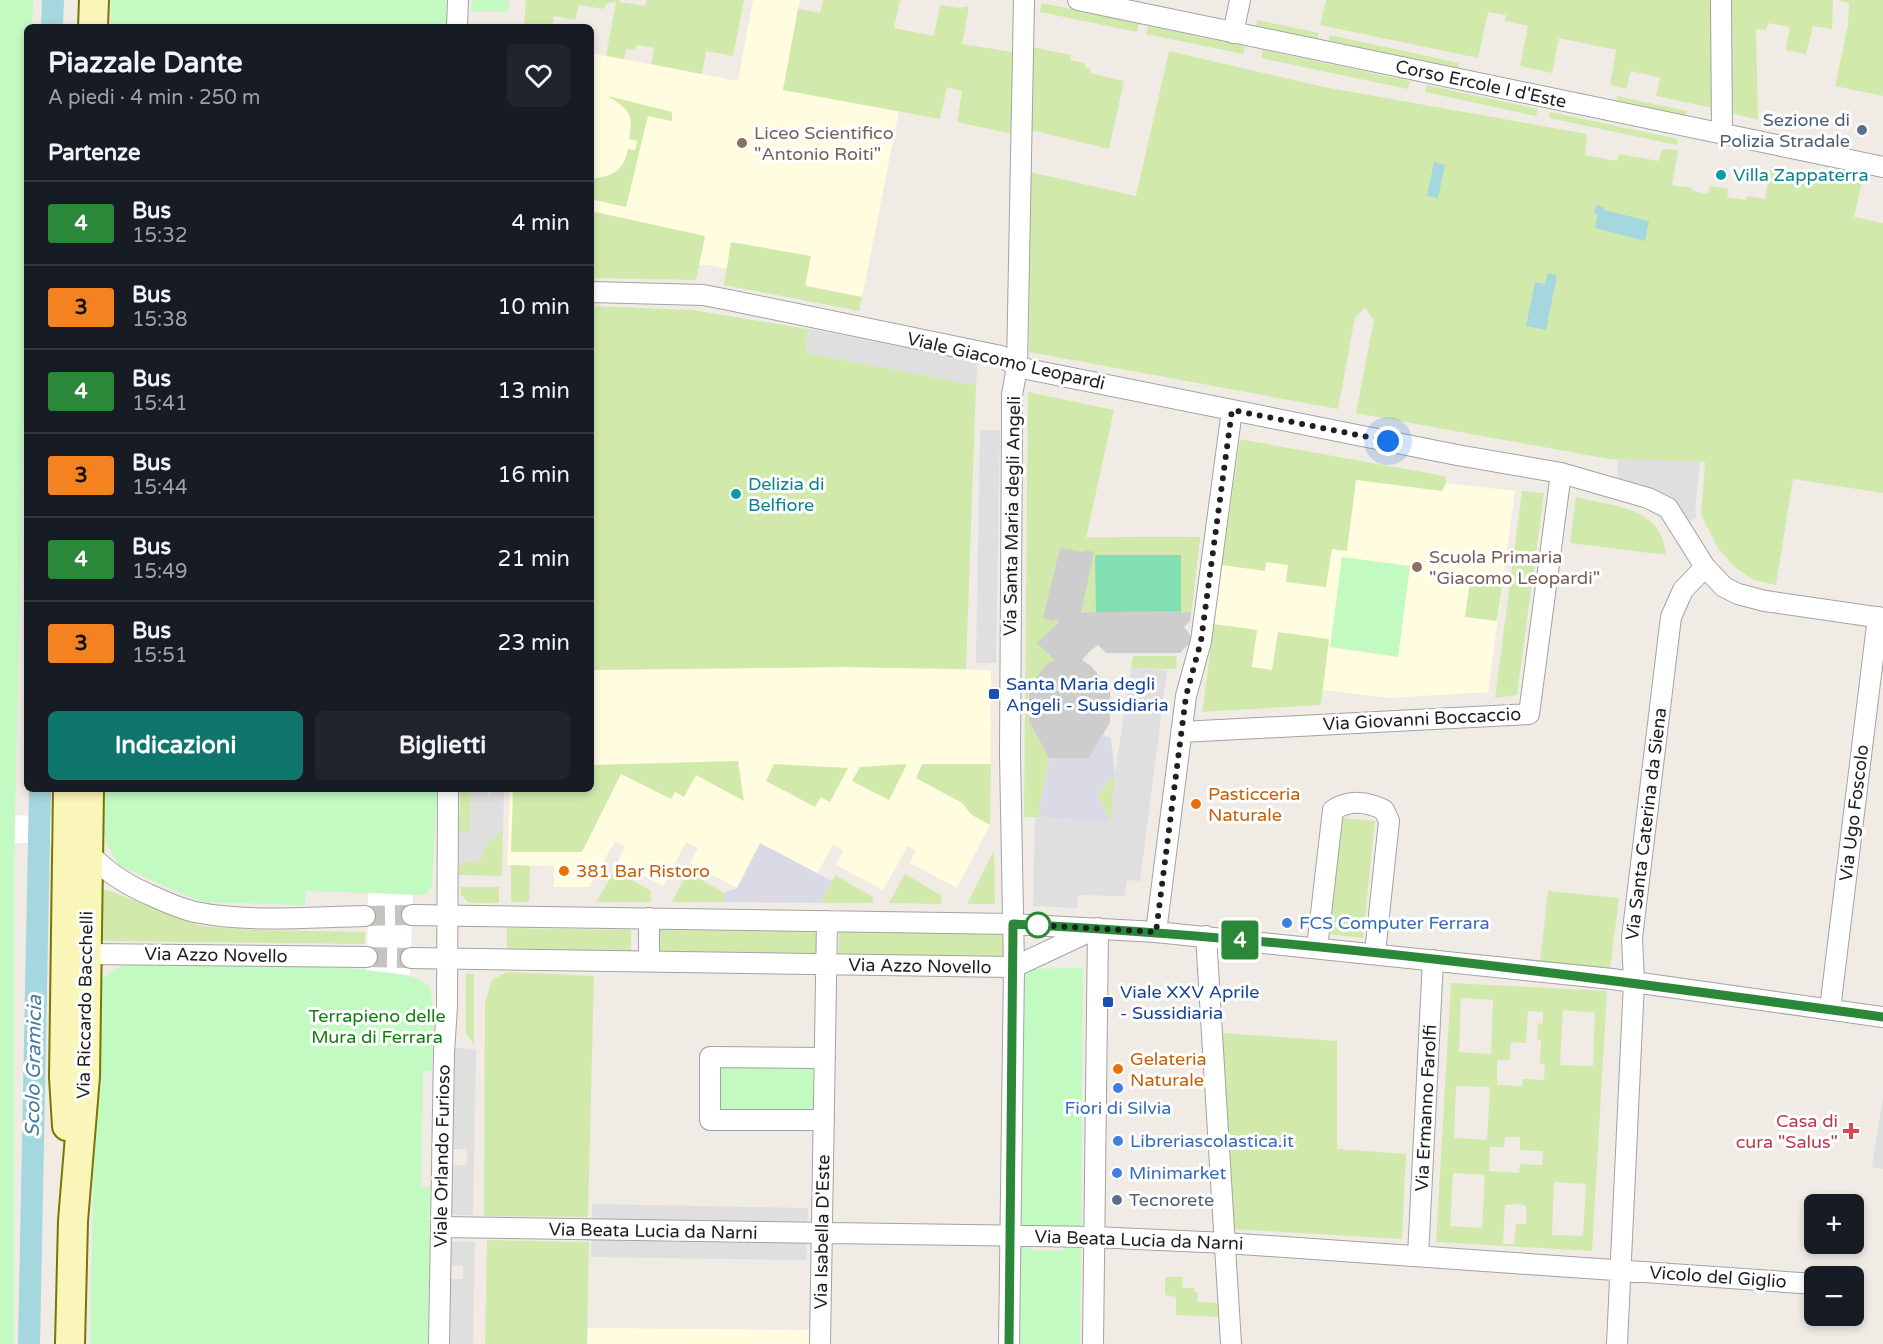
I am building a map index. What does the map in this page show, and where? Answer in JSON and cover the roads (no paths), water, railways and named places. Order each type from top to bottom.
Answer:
[{"type":"main road","points":[[93,24],[94,0]]},
{"type":"main road","name":"Via Riccardo Bacchelli","points":[[68,792],[81,870]]},
{"type":"main road","name":"Via Riccardo Bacchelli","points":[[70,1344],[72,1221],[86,1076],[76,954],[89,792]]},
{"type":"street","points":[[458,0],[458,24]]},
{"type":"street","name":"Via Santa Maria degli Angeli","points":[[1009,1344],[1014,967],[1010,755],[1012,395],[1017,367],[1024,0]]},
{"type":"street","name":"Corso Ercole I d'Este","points":[[1078,0],[1883,167]]},
{"type":"street","points":[[1233,33],[1240,0]]},
{"type":"street","points":[[1721,0],[1722,134]]},
{"type":"street","name":"Viale Giacomo Leopardi","points":[[594,292],[712,297],[1001,356],[1017,367],[1457,455],[1561,473],[1662,504],[1673,514],[1705,567],[1724,587],[1738,594],[1765,601],[1881,617]]},
{"type":"street","points":[[1156,932],[1187,689],[1201,641],[1232,410]]},
{"type":"street","name":"Via Giovanni Boccaccio","points":[[1181,732],[1528,714],[1561,473]]},
{"type":"street","name":"Via Santa Caterina da Siena","points":[[1617,1344],[1634,982],[1632,938],[1671,617],[1683,590],[1705,567]]},
{"type":"street","name":"Via Ugo Foscolo","points":[[1830,1009],[1881,617]]},
{"type":"street","name":"Viale Orlando Furioso","points":[[439,1344],[448,958],[448,792]]},
{"type":"street","points":[[1317,948],[1333,810],[1348,803],[1367,804],[1384,810],[1389,821],[1375,953]]},
{"type":"street","points":[[81,870],[98,864],[134,888]]},
{"type":"street","points":[[81,870],[110,882],[134,888],[184,909],[226,916],[365,916]]},
{"type":"street","points":[[412,915],[1013,924],[1156,932],[1375,953],[1634,982],[1883,1017]]},
{"type":"street","points":[[649,918],[649,961]]},
{"type":"street","name":"Via Azzo Novello","points":[[826,964],[827,921]]},
{"type":"street","points":[[1014,967],[1098,928]]},
{"type":"street","points":[[1093,1344],[1098,928]]},
{"type":"street","points":[[1206,936],[1231,1344]]},
{"type":"street","name":"Via Azzo Novello","points":[[76,954],[367,957]]},
{"type":"street","name":"Via Azzo Novello","points":[[411,958],[1014,967]]},
{"type":"street","name":"Via Ermanno Farolfi","points":[[1419,1256],[1433,960]]},
{"type":"street","name":"Via Isabella D'Este","points":[[820,1344],[826,964]]},
{"type":"street","points":[[824,1120],[710,1120],[710,1058],[825,1058]]},
{"type":"street","name":"Via Beata Lucia da Narni","points":[[441,1227],[1094,1237],[1226,1243],[1620,1270]]},
{"type":"street","name":"Vicolo del Giglio","points":[[1620,1270],[1804,1283]]},
{"type":"water","points":[[1434,162],[1445,165],[1438,198],[1427,196]]},
{"type":"water","points":[[1596,205],[1604,207],[1604,210],[1649,221],[1645,241],[1595,228],[1598,215],[1594,213]]},
{"type":"water","points":[[1548,273],[1557,275],[1546,330],[1526,326],[1535,282],[1545,284]]},
{"type":"waterway","name":"Scolo Gramicia","points":[[52,24],[53,0]]},
{"type":"waterway","name":"Scolo Gramicia","points":[[29,1344],[40,792]]},
{"type":"tunnel","points":[[365,916],[412,915]]},
{"type":"tunnel","points":[[367,957],[411,958]]},
{"type":"place","name":"Sezione di Polizia Stradale","points":[[1862,130]]},
{"type":"place","name":"Liceo Scientifico \"Antonio Roiti\"","points":[[742,143]]},
{"type":"place","name":"Villa Zappaterra","points":[[1721,175]]},
{"type":"place","name":"Delizia di Belfiore","points":[[736,494]]},
{"type":"place","name":"Scuola Primaria \"Giacomo Leopardi\"","points":[[1417,567]]},
{"type":"place","name":"Santa Maria degli Angeli - Sussidiaria","points":[[994,694]]},
{"type":"place","name":"Pasticceria Naturale","points":[[1196,804]]},
{"type":"place","name":"381 Bar Ristoro","points":[[564,871]]},
{"type":"place","name":"FCS Computer Ferrara","points":[[1287,923]]},
{"type":"place","name":"Viale XXV Aprile - Sussidiaria","points":[[1108,1002]]},
{"type":"place","name":"Gelateria Naturale","points":[[1118,1069]]},
{"type":"place","name":"Fiori di Silvia","points":[[1118,1088]]},
{"type":"place","name":"Casa di cura \"Salus\"","points":[[1851,1131]]},
{"type":"place","name":"Libreriascolastica.it","points":[[1118,1141]]},
{"type":"place","name":"Minimarket","points":[[1117,1173]]},
{"type":"place","name":"Tecnorete","points":[[1117,1200]]},
{"type":"park label","name":"Terrapieno delle Mura di Ferrara","points":[[377,1026]]}]
